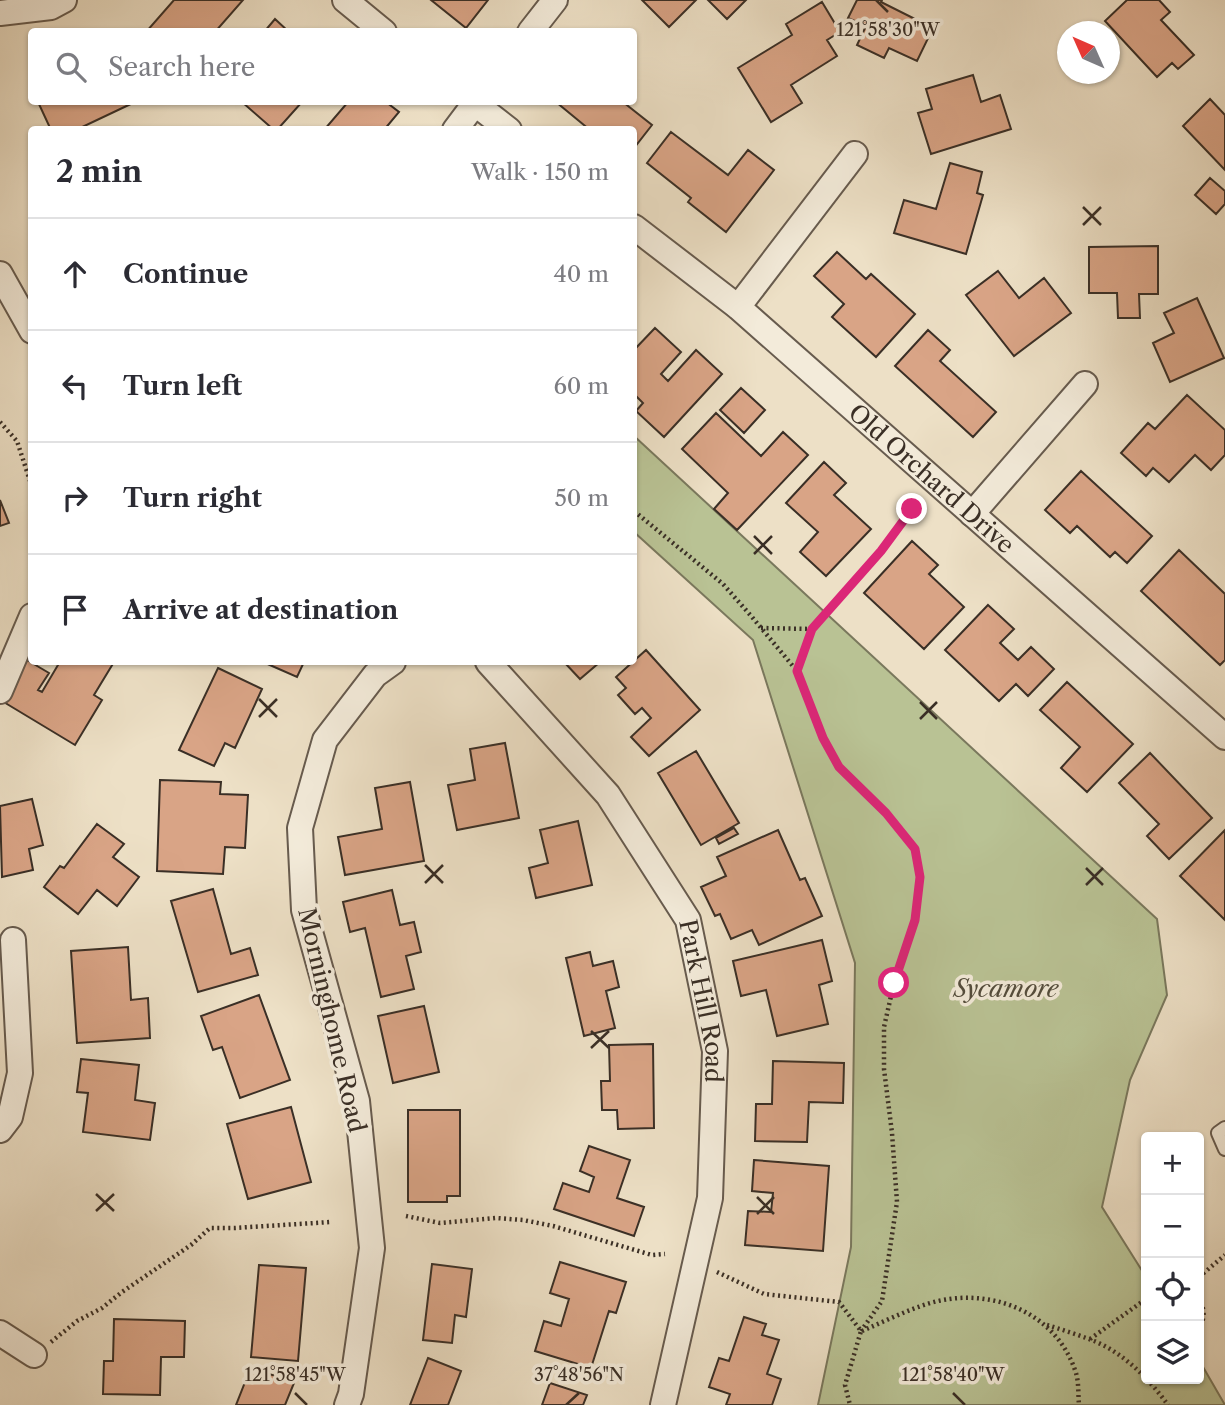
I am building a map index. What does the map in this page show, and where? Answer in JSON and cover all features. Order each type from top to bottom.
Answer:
[{"type":"street","points":[[0,13],[51,7],[64,0]]},
{"type":"street","points":[[345,0],[379,28]]},
{"type":"street","points":[[533,28],[555,0]]},
{"type":"street","points":[[458,126],[472,105]]},
{"type":"street","points":[[478,105],[504,126]]},
{"type":"street","points":[[738,307],[855,154]]},
{"type":"street","name":"Old Orchard Drive","points":[[637,228],[738,307],[1225,737]]},
{"type":"street","points":[[0,274],[28,321]]},
{"type":"street","points":[[972,514],[1085,384]]},
{"type":"street","points":[[0,691],[28,625]]},
{"type":"street","name":"Morninghome Road","points":[[347,1405],[353,1381],[372,1248],[357,1101],[304,910],[300,828],[325,740],[375,675],[389,665]]},
{"type":"street","name":"Park Hill Road","points":[[491,665],[608,795],[688,920],[715,1051],[710,1198],[663,1405]]},
{"type":"street","points":[[0,1130],[10,1117],[20,1073],[13,940]]},
{"type":"street","points":[[0,1333],[34,1355]]},
{"type":"lane","points":[[1225,1128],[1218,1133],[1225,1149]]},
{"type":"path","points":[[0,422],[17,441],[28,475]]},
{"type":"path","points":[[797,671],[812,629],[881,551],[912,509]]},
{"type":"path","points":[[637,513],[723,584],[797,671],[823,738],[839,767],[886,813],[915,849],[920,877],[915,920],[894,983],[884,1027],[884,1069],[897,1202],[882,1301],[861,1331],[845,1385],[850,1405]]},
{"type":"path","points":[[761,628],[812,629]]},
{"type":"path","points":[[406,1216],[440,1223],[496,1218],[523,1220],[652,1255],[665,1254]]},
{"type":"path","points":[[34,1355],[77,1321],[102,1308],[191,1245],[210,1228],[331,1222]]},
{"type":"path","points":[[1204,1273],[1225,1255]]},
{"type":"path","points":[[718,1272],[764,1294],[839,1302],[861,1331]]},
{"type":"path","points":[[861,1331],[928,1303],[974,1298],[994,1300],[1016,1307],[1047,1325],[1089,1339],[1129,1362],[1157,1389],[1168,1405]]},
{"type":"path","points":[[1089,1339],[1141,1303]]},
{"type":"path","points":[[1047,1325],[1076,1373],[1079,1405]]},
{"type":"green space","name":"Sycamore","points":[[637,439],[1157,919],[1167,995],[1130,1080],[1102,1207],[1141,1269],[1141,1384],[1204,1384],[1204,1369],[1225,1405],[818,1405],[851,1247],[855,963],[753,640],[637,535]]},
{"type":"building","points":[[174,0],[243,0],[218,28],[150,28]]},
{"type":"building","points":[[431,0],[488,0],[466,28]]},
{"type":"building","points":[[642,0],[696,0],[669,27]]},
{"type":"building","points":[[708,0],[746,0],[727,19]]},
{"type":"building","points":[[857,0],[882,0],[881,2],[933,28],[917,61],[889,48],[884,58],[857,45],[866,26],[848,18]]},
{"type":"building","points":[[1127,0],[1159,0],[1170,12],[1161,20],[1194,55],[1178,69],[1172,63],[1157,77],[1120,37],[1120,21],[1105,21]]},
{"type":"building","points":[[822,2],[840,32],[827,40],[837,56],[791,85],[802,103],[771,122],[738,68],[792,35],[786,24]]},
{"type":"building","points":[[275,19],[285,28],[267,28]]},
{"type":"building","points":[[973,75],[981,102],[1000,95],[1011,129],[931,154],[918,113],[932,109],[926,89]]},
{"type":"building","points":[[1210,99],[1225,115],[1225,170],[1183,126]]},
{"type":"building","points":[[39,105],[129,105],[84,126],[49,126]]},
{"type":"building","points":[[245,105],[299,105],[281,126],[269,126]]},
{"type":"building","points":[[345,105],[390,105],[399,112],[387,126],[327,126]]},
{"type":"building","points":[[560,105],[627,105],[652,125],[637,144],[637,126],[585,126]]},
{"type":"building","points":[[671,132],[728,175],[748,150],[774,170],[726,232],[688,202],[691,198],[647,163]]},
{"type":"building","points":[[950,163],[982,172],[977,193],[983,195],[966,254],[894,233],[904,200],[936,209]]},
{"type":"building","points":[[1210,178],[1225,191],[1225,204],[1216,214],[1195,195]]},
{"type":"building","points":[[1158,246],[1158,294],[1139,294],[1140,318],[1118,318],[1117,293],[1089,293],[1089,247]]},
{"type":"building","points":[[837,252],[866,279],[871,274],[915,314],[876,357],[832,317],[844,304],[814,276]]},
{"type":"building","points":[[998,271],[1019,298],[1044,278],[1071,313],[1014,356],[966,295]]},
{"type":"building","points":[[1197,298],[1224,358],[1170,382],[1153,343],[1174,333],[1164,313]]},
{"type":"building","points":[[655,328],[681,352],[661,374],[668,381],[696,350],[722,374],[664,437],[637,412],[643,403],[637,397],[637,347]]},
{"type":"building","points":[[928,330],[950,350],[940,361],[996,412],[973,437],[895,366]]},
{"type":"building","points":[[741,388],[765,410],[744,433],[720,410]]},
{"type":"building","points":[[1187,395],[1225,430],[1225,455],[1211,470],[1195,455],[1169,482],[1153,468],[1146,476],[1121,453],[1148,423],[1155,429]]},
{"type":"building","points":[[716,413],[761,456],[783,432],[808,455],[737,530],[714,509],[728,493],[682,449]]},
{"type":"building","points":[[824,462],[846,483],[834,495],[871,529],[826,576],[800,552],[818,532],[786,503]]},
{"type":"building","points":[[1081,471],[1152,536],[1127,563],[1115,552],[1110,557],[1077,526],[1070,533],[1045,510]]},
{"type":"building","points":[[0,500],[9,523],[0,526]]},
{"type":"building","points":[[912,541],[938,565],[929,574],[964,607],[924,649],[864,593]]},
{"type":"building","points":[[1179,550],[1225,594],[1225,660],[1220,665],[1141,591]]},
{"type":"building","points":[[988,605],[1014,629],[1000,643],[1018,660],[1031,647],[1054,669],[1028,696],[1016,684],[999,701],[945,650]]},
{"type":"building","points":[[646,650],[700,710],[649,756],[631,737],[651,718],[642,708],[635,714],[618,695],[626,688],[616,677],[629,665],[637,665],[637,658]]},
{"type":"building","points":[[27,660],[28,665],[35,665],[49,673],[38,690],[42,692],[58,665],[112,665],[94,695],[102,700],[75,745],[2,701]]},
{"type":"building","points":[[270,665],[303,665],[297,677]]},
{"type":"building","points":[[567,665],[596,665],[580,679]]},
{"type":"building","points":[[218,668],[262,689],[235,748],[225,743],[214,766],[179,750]]},
{"type":"building","points":[[1067,682],[1133,744],[1087,792],[1061,768],[1080,747],[1040,710]]},
{"type":"building","points":[[505,743],[519,818],[457,830],[448,785],[475,780],[470,749]]},
{"type":"building","points":[[696,751],[739,823],[701,845],[658,773]]},
{"type":"building","points":[[1150,753],[1212,818],[1169,859],[1147,836],[1159,824],[1119,783]]},
{"type":"building","points":[[160,780],[221,782],[220,794],[248,795],[245,848],[225,847],[223,874],[157,871]]},
{"type":"building","points":[[410,782],[424,861],[345,875],[338,837],[382,829],[375,788]]},
{"type":"building","points":[[32,799],[43,845],[29,849],[33,870],[2,877],[0,806]]},
{"type":"building","points":[[578,821],[592,885],[536,898],[529,868],[548,863],[540,830]]},
{"type":"building","points":[[97,824],[124,844],[113,857],[139,877],[117,906],[97,890],[78,914],[44,887],[60,866],[64,868]]},
{"type":"building","points":[[734,828],[738,834],[719,844],[716,838]]},
{"type":"building","points":[[778,830],[800,880],[805,878],[822,916],[759,945],[752,930],[731,939],[720,914],[715,916],[701,887],[726,876],[717,857]]},
{"type":"building","points":[[1225,830],[1225,920],[1180,876]]},
{"type":"building","points":[[213,889],[231,954],[250,948],[258,975],[198,992],[171,901]]},
{"type":"building","points":[[392,890],[400,925],[414,922],[421,952],[406,956],[414,989],[381,997],[365,928],[350,932],[343,902]]},
{"type":"building","points":[[822,940],[832,981],[819,985],[828,1024],[777,1036],[766,990],[741,996],[733,961]]},
{"type":"building","points":[[128,947],[131,1000],[148,998],[150,1038],[77,1043],[71,951]]},
{"type":"building","points":[[590,952],[593,966],[613,961],[619,987],[606,991],[615,1028],[584,1036],[566,958]]},
{"type":"building","points":[[259,995],[290,1080],[240,1098],[222,1047],[213,1050],[201,1016]]},
{"type":"building","points":[[424,1006],[439,1072],[393,1083],[378,1016]]},
{"type":"building","points":[[653,1044],[654,1128],[618,1129],[617,1110],[602,1110],[601,1081],[610,1081],[609,1045]]},
{"type":"building","points":[[81,1059],[139,1065],[135,1100],[155,1103],[150,1140],[83,1132],[88,1093],[77,1092]]},
{"type":"building","points":[[773,1061],[844,1063],[843,1103],[809,1102],[807,1142],[755,1141],[756,1104],[772,1104]]},
{"type":"building","points":[[291,1107],[311,1182],[248,1199],[227,1124]]},
{"type":"building","points":[[408,1110],[460,1110],[460,1196],[447,1196],[447,1202],[408,1202]]},
{"type":"building","points":[[589,1146],[630,1160],[617,1198],[644,1207],[634,1236],[554,1209],[563,1183],[589,1192],[594,1177],[580,1171]]},
{"type":"building","points":[[754,1160],[829,1166],[823,1251],[745,1245],[748,1211],[771,1212],[773,1193],[752,1191]]},
{"type":"building","points":[[560,1262],[626,1282],[616,1313],[609,1311],[591,1368],[535,1351],[544,1321],[561,1326],[569,1299],[550,1293]]},
{"type":"building","points":[[432,1264],[472,1269],[466,1317],[455,1315],[452,1343],[423,1340]]},
{"type":"building","points":[[259,1265],[306,1268],[298,1361],[251,1357]]},
{"type":"building","points":[[744,1317],[766,1324],[762,1335],[779,1340],[767,1374],[781,1379],[772,1405],[726,1405],[730,1394],[709,1387],[719,1358],[729,1361]]},
{"type":"building","points":[[114,1319],[185,1321],[184,1357],[161,1357],[160,1395],[103,1394],[104,1361],[113,1361]]},
{"type":"building","points":[[428,1358],[461,1371],[448,1405],[410,1405]]},
{"type":"building","points":[[251,1367],[294,1383],[285,1405],[236,1405]]},
{"type":"building","points":[[550,1383],[587,1395],[583,1405],[542,1405]]},
{"type":"route","points":[[894,983],[915,920],[920,877],[915,849],[886,813],[839,767],[823,738],[797,671],[812,629],[881,551],[912,509]]}]
